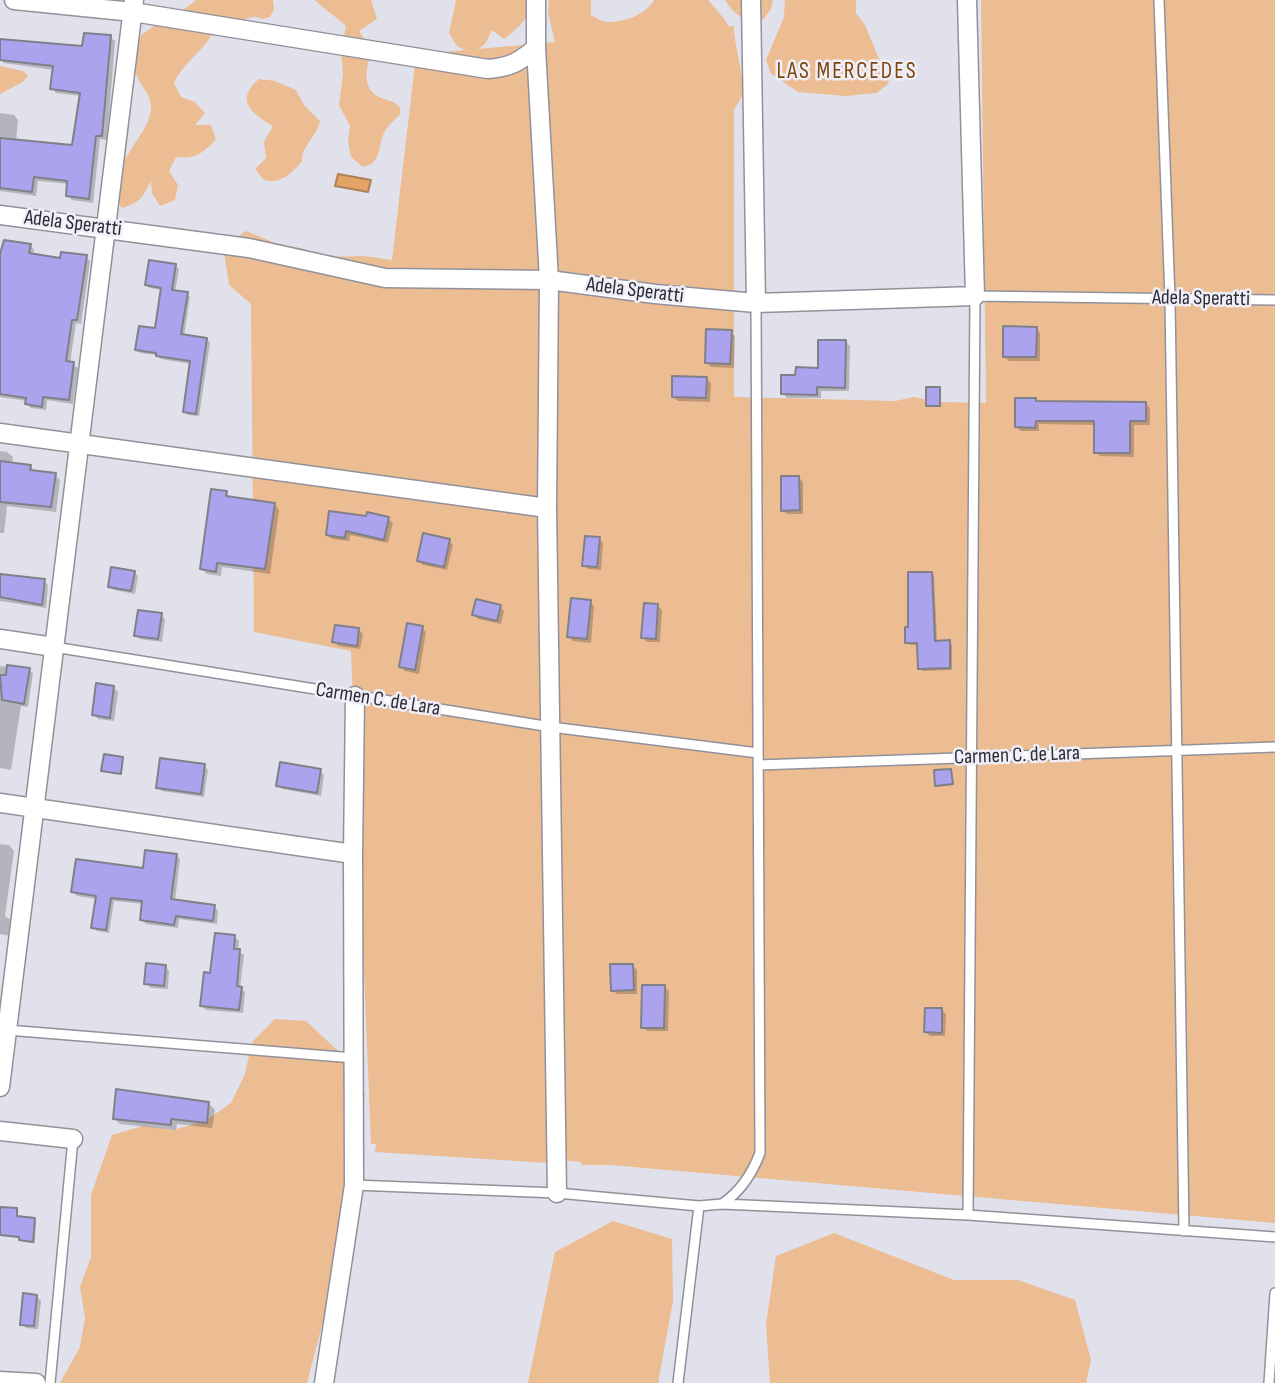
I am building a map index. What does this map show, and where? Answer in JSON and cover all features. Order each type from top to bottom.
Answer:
[{"type":"street","points":[[14,0],[134,6],[488,69],[506,68],[536,48]]},
{"type":"street","points":[[536,0],[536,48],[549,280],[547,508],[557,1193]]},
{"type":"street","points":[[751,0],[756,303]]},
{"type":"street","points":[[967,0],[975,296]]},
{"type":"street","points":[[0,1087],[134,6]]},
{"type":"street","name":"Adela Speratti","points":[[0,215],[249,248],[385,278],[549,280],[655,294],[756,303],[975,296]]},
{"type":"street","points":[[0,433],[547,508]]},
{"type":"street","name":"Carmen C. de Lara","points":[[0,639],[54,648]]},
{"type":"street","points":[[324,1383],[354,1185],[355,696]]},
{"type":"street","points":[[0,803],[353,854]]},
{"type":"street","points":[[0,1131],[73,1139]]},
{"type":"street","points":[[0,1381],[36,1383]]},
{"type":"lane","points":[[1159,0],[1170,299],[1184,1231]]},
{"type":"lane","points":[[968,1215],[975,296]]},
{"type":"lane","name":"Adela Speratti","points":[[975,296],[1275,300]]},
{"type":"lane","points":[[722,1204],[733,1197],[745,1182],[760,1153],[756,303]]},
{"type":"lane","name":"Carmen C. de Lara","points":[[54,648],[551,727],[758,753]]},
{"type":"lane","name":"Carmen C. de Lara","points":[[758,765],[1275,747]]},
{"type":"lane","points":[[7,1030],[354,1058]]},
{"type":"lane","points":[[50,1383],[73,1139]]},
{"type":"lane","points":[[354,1185],[557,1193],[699,1206],[722,1204],[968,1215],[1275,1237]]},
{"type":"lane","points":[[678,1383],[699,1206]]},
{"type":"lane","points":[[1269,1383],[1275,1293]]},
{"type":"shaded area","points":[[196,0],[273,0],[274,9],[270,17],[251,17],[235,24],[219,16],[203,21],[211,36],[174,83],[181,97],[195,102],[205,113],[195,125],[211,125],[216,140],[198,154],[176,157],[169,171],[178,185],[175,200],[160,206],[152,193],[151,180],[141,198],[122,208],[115,196],[117,176],[151,112],[149,98],[134,66],[141,35],[157,24],[185,19],[182,11]]},
{"type":"shaded area","points":[[315,0],[371,0],[377,19],[359,31],[372,50],[367,82],[373,93],[400,107],[400,114],[385,131],[377,158],[363,167],[351,157],[348,141],[350,126],[339,105],[343,74],[341,51],[346,26]]},
{"type":"shaded area","points":[[456,0],[534,0],[523,22],[514,31],[504,39],[492,30],[485,44],[478,49],[555,42],[548,12],[549,0],[591,0],[591,15],[607,22],[634,17],[646,10],[654,0],[708,0],[728,26],[734,26],[742,78],[742,95],[734,110],[734,397],[895,401],[914,397],[937,402],[986,403],[981,0],[1275,0],[1275,1223],[610,1165],[582,1165],[581,1162],[549,1159],[549,1163],[375,1152],[376,1144],[371,1144],[351,651],[254,632],[251,304],[229,285],[224,252],[233,240],[246,231],[275,243],[305,249],[319,257],[364,256],[392,260],[416,55],[465,50],[457,46],[449,33]]},
{"type":"shaded area","points":[[725,0],[773,0],[771,9],[762,21],[740,16]]},
{"type":"shaded area","points":[[785,0],[856,0],[856,13],[865,25],[889,83],[877,93],[845,96],[798,92],[771,74],[766,60],[784,17]]},
{"type":"shaded area","points":[[0,66],[23,71],[28,76],[23,82],[0,94]]},
{"type":"shaded area","points":[[259,79],[275,81],[296,90],[304,105],[320,121],[304,151],[302,161],[290,174],[276,181],[264,180],[255,169],[266,158],[264,142],[273,126],[258,117],[247,100],[252,87]]},
{"type":"shaded area","points":[[338,174],[371,180],[368,192],[335,186]]},
{"type":"shaded area","points":[[275,1019],[306,1021],[352,1064],[365,1095],[334,1279],[307,1383],[60,1383],[80,1347],[85,1318],[80,1287],[91,1257],[91,1195],[112,1135],[143,1126],[173,1130],[205,1121],[231,1103],[245,1074],[252,1042]]},
{"type":"shaded area","points":[[613,1221],[672,1239],[673,1301],[658,1383],[528,1383],[555,1252]]},
{"type":"shaded area","points":[[834,1233],[954,1280],[1018,1280],[1075,1300],[1091,1360],[1086,1383],[770,1383],[766,1324],[776,1256]]},
{"type":"building","points":[[84,33],[111,35],[102,136],[96,136],[89,199],[66,196],[67,181],[34,177],[32,192],[0,188],[0,138],[72,145],[80,93],[50,89],[53,66],[0,60],[0,39],[82,46]]},
{"type":"building","points":[[4,240],[31,244],[29,253],[60,258],[61,252],[87,255],[77,320],[72,320],[66,361],[74,362],[69,400],[43,397],[42,407],[25,404],[26,398],[0,394],[0,254]]},
{"type":"building","points":[[149,260],[176,264],[172,290],[188,292],[181,334],[207,338],[196,414],[183,412],[190,361],[135,350],[139,326],[155,328],[161,288],[145,285]]},
{"type":"building","points":[[1003,326],[1037,327],[1036,357],[1003,357]]},
{"type":"building","points":[[706,329],[732,330],[730,364],[705,363]]},
{"type":"building","points":[[818,340],[846,340],[845,388],[817,387],[817,395],[781,394],[781,375],[795,375],[796,367],[818,368]]},
{"type":"building","points":[[672,376],[707,377],[706,398],[672,397]]},
{"type":"building","points":[[926,387],[940,387],[940,406],[926,406]]},
{"type":"building","points":[[1015,398],[1036,398],[1036,401],[1146,402],[1146,421],[1130,421],[1130,453],[1094,453],[1094,421],[1036,421],[1035,428],[1015,427]]},
{"type":"building","points":[[0,461],[31,465],[30,470],[56,473],[51,507],[0,502]]},
{"type":"building","points":[[781,476],[799,476],[800,510],[781,511]]},
{"type":"building","points":[[211,489],[227,491],[226,496],[275,503],[265,569],[217,563],[216,572],[200,569]]},
{"type":"building","points":[[329,511],[366,516],[367,512],[389,517],[384,540],[346,531],[345,538],[326,535]]},
{"type":"building","points":[[423,533],[450,539],[444,567],[417,561]]},
{"type":"building","points":[[585,536],[600,537],[597,567],[582,566]]},
{"type":"building","points":[[111,567],[135,571],[131,591],[108,587]]},
{"type":"building","points":[[908,572],[932,572],[935,641],[950,640],[950,668],[918,669],[917,643],[905,643],[905,627],[908,627]]},
{"type":"building","points":[[0,574],[45,579],[42,605],[0,597]]},
{"type":"building","points":[[571,598],[591,600],[587,639],[567,637]]},
{"type":"building","points":[[476,599],[501,605],[497,621],[472,615]]},
{"type":"building","points":[[644,603],[658,604],[656,639],[641,638]]},
{"type":"building","points":[[138,610],[162,613],[158,639],[134,636]]},
{"type":"building","points":[[407,623],[423,626],[415,670],[399,667]]},
{"type":"building","points":[[335,625],[359,628],[357,646],[332,642]]},
{"type":"building","points":[[7,665],[30,668],[24,704],[2,700],[0,675],[6,675]]},
{"type":"building","points":[[96,683],[114,686],[110,718],[92,715]]},
{"type":"building","points":[[104,754],[123,757],[121,774],[101,771]]},
{"type":"building","points":[[160,758],[205,764],[201,794],[156,788]]},
{"type":"building","points":[[280,762],[321,769],[317,793],[276,786]]},
{"type":"building","points":[[951,769],[953,784],[935,786],[934,770]]},
{"type":"building","points":[[145,850],[177,854],[171,899],[215,905],[213,921],[176,916],[174,925],[140,920],[142,901],[111,898],[106,930],[91,928],[96,896],[71,892],[76,859],[143,868]]},
{"type":"building","points":[[215,933],[235,935],[234,949],[240,949],[237,986],[242,987],[239,1010],[200,1006],[204,972],[210,973]]},
{"type":"building","points":[[146,963],[166,965],[164,986],[144,984]]},
{"type":"building","points":[[610,964],[633,964],[634,990],[611,991]]},
{"type":"building","points":[[642,985],[665,985],[664,1028],[641,1028]]},
{"type":"building","points":[[925,1008],[942,1008],[942,1033],[924,1032]]},
{"type":"building","points":[[116,1089],[209,1102],[207,1123],[171,1119],[171,1125],[113,1119]]},
{"type":"building","points":[[0,1207],[17,1208],[17,1216],[35,1218],[33,1242],[0,1235]]},
{"type":"building","points":[[23,1293],[37,1295],[34,1326],[20,1325]]},
{"type":"district","name":"LAS MERCEDES","points":[[847,72]]}]
